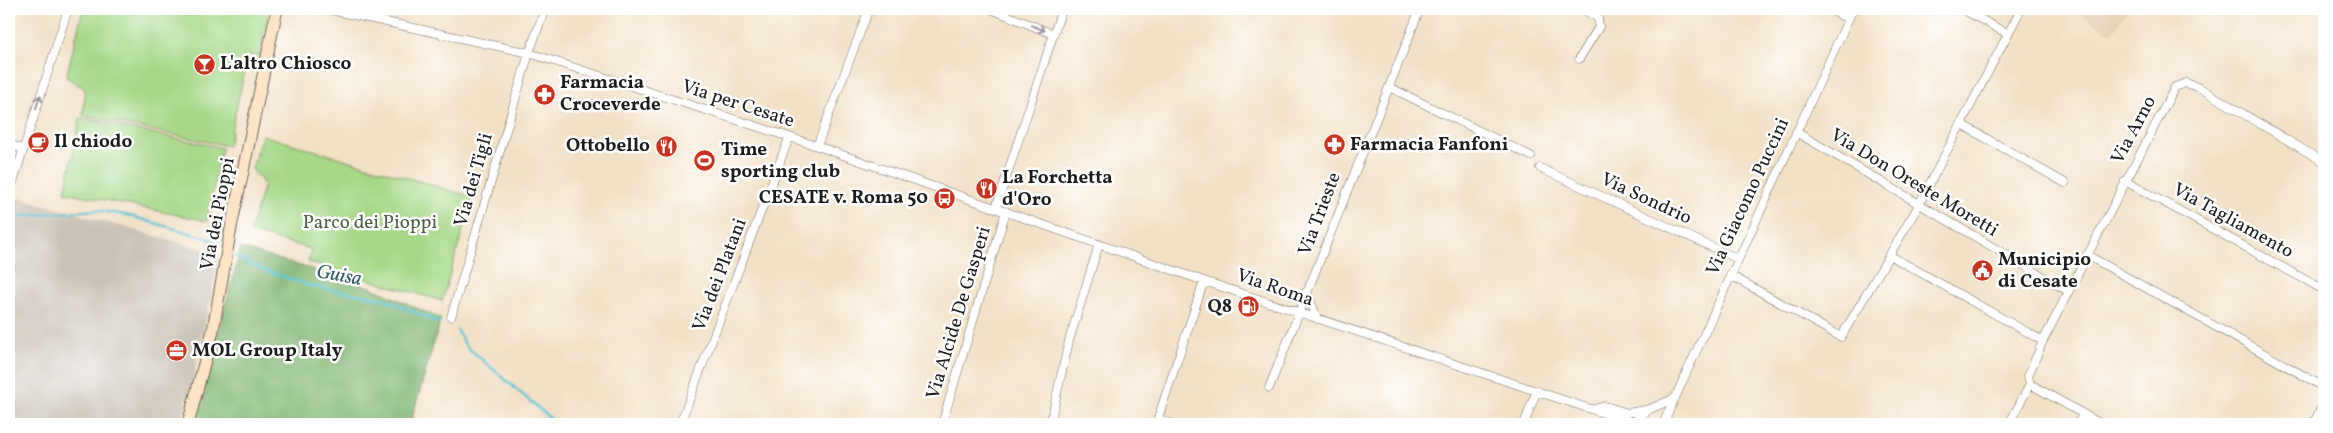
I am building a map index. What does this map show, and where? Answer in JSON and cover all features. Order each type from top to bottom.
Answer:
[{"type":"street","points":[[9,194],[68,9]]},
{"type":"street","name":"Via dei Pioppi","points":[[188,424],[213,330],[231,228],[277,9]]},
{"type":"street","name":"Via per Cesate","points":[[326,9],[529,53],[817,146],[905,177]]},
{"type":"street","points":[[373,19],[376,9]]},
{"type":"street","name":"Via dei Tigli","points":[[451,317],[529,53],[545,9]]},
{"type":"street","points":[[817,146],[869,9]]},
{"type":"street","points":[[991,9],[1053,34]]},
{"type":"street","points":[[996,208],[1062,9]]},
{"type":"street","name":"Via Trieste","points":[[1269,388],[1420,9]]},
{"type":"street","points":[[1579,59],[1599,27],[1598,18],[1583,9]]},
{"type":"street","points":[[1828,9],[1848,19]]},
{"type":"street","name":"Via Giacomo Puccini","points":[[1662,424],[1853,9]]},
{"type":"street","points":[[1962,9],[2008,34]]},
{"type":"street","points":[[1730,276],[1842,337],[1918,205],[2021,9]]},
{"type":"street","name":"Via Arno","points":[[2009,424],[2030,384],[2028,376],[2043,341],[2125,181],[2176,87],[2186,82],[2200,88],[2324,162]]},
{"type":"street","points":[[1389,87],[1531,156]]},
{"type":"street","points":[[1961,124],[2065,182]]},
{"type":"street","name":"Via Don Oreste Moretti","points":[[1796,132],[2068,291]]},
{"type":"street","name":"Via dei Platani","points":[[680,424],[789,138]]},
{"type":"street","points":[[9,144],[23,149]]},
{"type":"street","name":"Via Sondrio","points":[[1540,168],[1738,259]]},
{"type":"street","name":"Via Roma","points":[[905,177],[1204,281],[1537,390],[1634,424]]},
{"type":"street","name":"Via Tagliamento","points":[[2125,181],[2324,290]]},
{"type":"street","name":"Via Alcide De Gasperi","points":[[942,424],[1006,211]]},
{"type":"street","points":[[1050,424],[1069,342],[1099,244]]},
{"type":"street","points":[[2087,255],[2324,387]]},
{"type":"street","points":[[1889,256],[2043,341]]},
{"type":"street","points":[[1172,424],[1157,422],[1204,281]]},
{"type":"street","points":[[1307,292],[1318,319]]},
{"type":"street","points":[[2030,384],[2101,424]]},
{"type":"street","points":[[1524,424],[1537,390]]},
{"type":"street","points":[[1594,409],[1605,406],[1628,413],[1650,409],[1673,399]]},
{"type":"street","points":[[2313,424],[2324,403]]},
{"type":"street","points":[[1634,424],[1650,409]]},
{"type":"street","points":[[2078,424],[2083,414]]},
{"type":"shaded area","points":[[2072,9],[2128,9],[2112,34]]},
{"type":"shaded area","points":[[9,195],[220,254],[192,384],[181,424],[9,424]]},
{"type":"green space","points":[[83,9],[268,9],[260,56],[248,55],[228,146],[83,116],[85,89],[66,77]]},
{"type":"green space","points":[[80,118],[222,148],[207,221],[65,192]]},
{"type":"green space","name":"Parco dei Pioppi","points":[[262,135],[473,197],[442,301],[308,262],[311,249],[250,232],[264,184],[252,169]]},
{"type":"green space","points":[[241,248],[370,287],[441,319],[410,424],[193,424]]},
{"type":"waterway","name":"Guisa","points":[[10,217],[96,210],[126,215],[218,241]]},
{"type":"waterway","name":"Guisa","points":[[234,256],[264,270],[311,286],[385,299],[439,323]]},
{"type":"waterway","name":"Guisa","points":[[457,330],[466,346],[557,424]]},
{"type":"place","name":"L'altro Chiosco","points":[[204,64]]},
{"type":"place","name":"Farmacia Croceverde","points":[[544,94]]},
{"type":"place","name":"Il chiodo","points":[[38,142]]},
{"type":"place","name":"Farmacia Fanfoni","points":[[1334,145]]},
{"type":"place","name":"Ottobello","points":[[666,146]]},
{"type":"place","name":"Time sporting club","points":[[705,161]]},
{"type":"place","name":"La Forchetta d'Oro","points":[[986,189]]},
{"type":"place","name":"CESATE v. Roma 50","points":[[944,198]]},
{"type":"place","name":"Municipio di Cesate","points":[[1982,271]]},
{"type":"place","name":"Q8","points":[[1248,307]]},
{"type":"place","name":"MOL Group Italy","points":[[176,351]]}]
